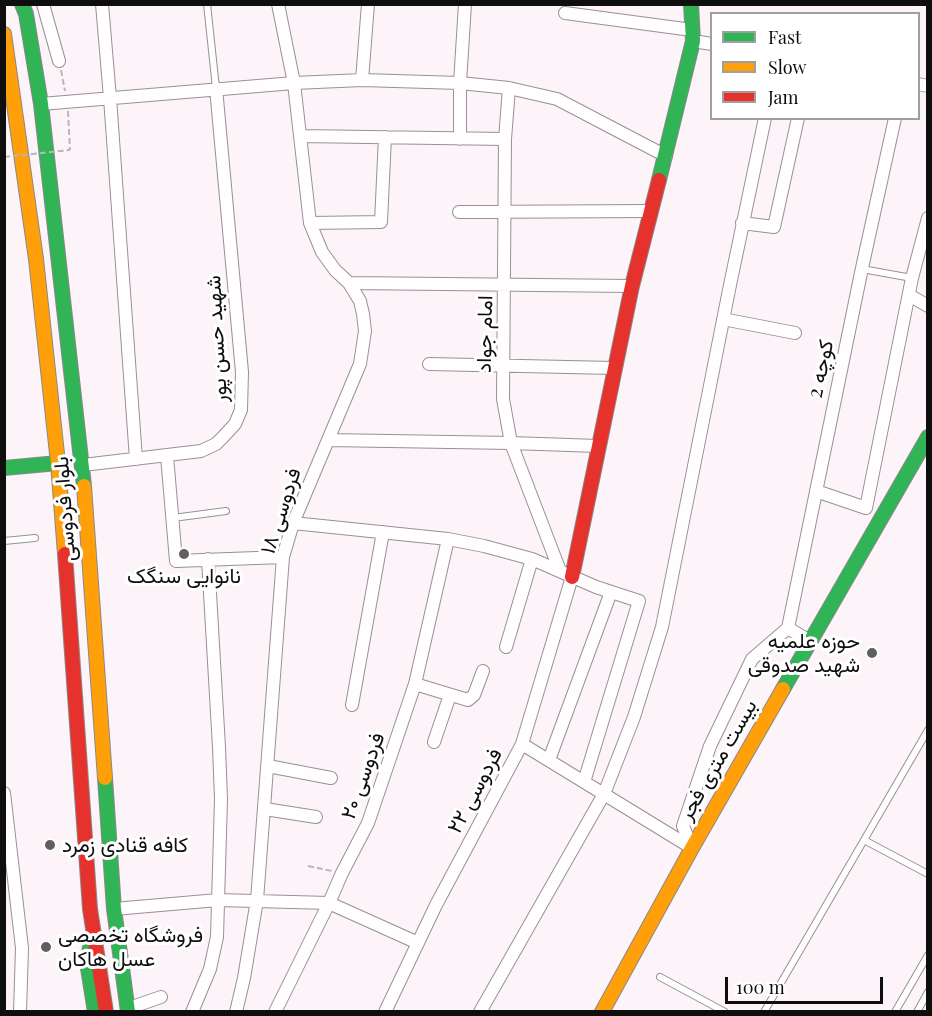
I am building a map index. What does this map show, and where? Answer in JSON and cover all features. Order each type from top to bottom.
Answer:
[{"type":"main road","name":"بلوار فردوسی","points":[[22,4],[26,14],[40,104],[83,465],[115,927],[133,1010]]},
{"type":"main road","points":[[566,574],[598,447],[632,286],[686,73],[692,35],[691,4]]},
{"type":"main road","name":"بلوار فردوسی","points":[[4,34],[10,106],[36,259],[58,463],[90,909],[94,932],[87,962],[95,1011]]},
{"type":"main road","name":"بیست متری فجر","points":[[602,1011],[692,848],[927,437]]},
{"type":"main road","points":[[4,468],[58,463]]},
{"type":"main road","points":[[94,932],[106,1011]]},
{"type":"street","points":[[43,4],[59,61]]},
{"type":"street","points":[[102,4],[136,459]]},
{"type":"street","name":"فردوسی ۱۸","points":[[236,1011],[257,900],[283,557],[293,523],[360,364],[364,348],[363,314],[360,301],[349,283],[335,270],[322,252],[310,223],[294,83],[278,4]]},
{"type":"street","points":[[362,80],[368,4]]},
{"type":"street","points":[[460,139],[460,83],[465,4]]},
{"type":"street","points":[[565,12],[692,35],[710,44]]},
{"type":"street","points":[[40,104],[294,83],[362,80],[460,83],[509,88],[556,99],[666,156]]},
{"type":"street","name":"شهید حسن پور","points":[[83,465],[201,451],[216,444],[236,424],[241,410],[242,372],[216,88]]},
{"type":"street","name":"امام جواد","points":[[509,88],[505,139],[503,399],[511,442],[566,574]]},
{"type":"street","points":[[480,1011],[604,794],[634,717],[662,627],[765,120]]},
{"type":"street","points":[[742,223],[774,227],[798,120]]},
{"type":"street","name":"کوچه 2","points":[[788,628],[895,120]]},
{"type":"street","points":[[301,136],[505,139]]},
{"type":"street","points":[[310,223],[381,222],[385,137]]},
{"type":"street","points":[[459,212],[650,211]]},
{"type":"street","points":[[816,491],[866,508],[912,278],[927,220]]},
{"type":"street","points":[[349,283],[632,286]]},
{"type":"street","points":[[909,295],[927,306]]},
{"type":"street","points":[[723,319],[795,333]]},
{"type":"street","points":[[429,364],[614,368]]},
{"type":"street","points":[[328,440],[511,442],[598,447]]},
{"type":"street","points":[[167,456],[176,561],[283,557]]},
{"type":"street","points":[[293,523],[448,539],[532,560],[639,601],[584,782]]},
{"type":"street","points":[[352,705],[383,532]]},
{"type":"street","name":"فردوسی ۲۰","points":[[275,1011],[368,823],[415,684],[448,539]]},
{"type":"street","points":[[192,1011],[210,969],[217,937],[221,799],[208,559]]},
{"type":"street","points":[[506,647],[532,560]]},
{"type":"street","name":"فردوسی ۲۲","points":[[385,1011],[436,905],[522,744],[566,574]]},
{"type":"street","points":[[549,760],[611,592]]},
{"type":"street","points":[[692,848],[683,826],[710,746],[752,659],[788,628],[811,642]]},
{"type":"street","points":[[415,684],[468,700],[472,698],[483,671]]},
{"type":"street","points":[[434,742],[450,695]]},
{"type":"street","points":[[522,744],[692,848]]},
{"type":"street","points":[[268,766],[331,778]]},
{"type":"street","points":[[4,793],[22,948],[20,1011]]},
{"type":"street","points":[[264,809],[316,817]]},
{"type":"street","points":[[114,909],[218,900],[330,903],[418,943]]},
{"type":"street","points":[[133,1010],[161,997]]},
{"type":"lane","points":[[207,4],[216,88]]},
{"type":"lane","points":[[862,268],[912,278]]},
{"type":"lane","points":[[172,518],[225,511]]},
{"type":"lane","points":[[4,541],[35,538]]},
{"type":"lane","points":[[764,1011],[927,730]]},
{"type":"lane","points":[[864,840],[927,874]]},
{"type":"lane","points":[[895,1011],[927,955]]},
{"type":"lane","points":[[660,977],[725,1011]]},
{"type":"lane","points":[[917,1011],[927,993]]},
{"type":"path","points":[[4,157],[70,150],[67,102],[59,61]]},
{"type":"path","points":[[308,866],[342,873]]},
{"type":"traffic: fast","points":[[22,4],[26,14],[41,104],[84,486]]},
{"type":"traffic: fast","points":[[659,180],[693,41],[691,4]]},
{"type":"traffic: fast","points":[[783,689],[928,437]]},
{"type":"traffic: fast","points":[[4,468],[58,463]]},
{"type":"traffic: fast","points":[[105,778],[114,909],[128,1012]]},
{"type":"traffic: fast","points":[[93,934],[87,962],[95,1012]]},
{"type":"traffic: slow","points":[[4,34],[36,259],[58,463],[65,554]]},
{"type":"traffic: slow","points":[[84,486],[105,778]]},
{"type":"traffic: slow","points":[[602,1012],[783,689]]},
{"type":"traffic: jam","points":[[572,577],[632,286],[659,180]]},
{"type":"traffic: jam","points":[[65,554],[90,909],[106,1012]]},
{"type":"place","name":"نانوایی سنگک","points":[[184,554]]},
{"type":"place","name":"حوزه علمیه شهید صدوقی","points":[[872,653]]},
{"type":"place","name":"کافه قنادی زمرد","points":[[50,845]]},
{"type":"place","name":"فروشگاه تخصصی عسل هاکان","points":[[46,947]]}]
